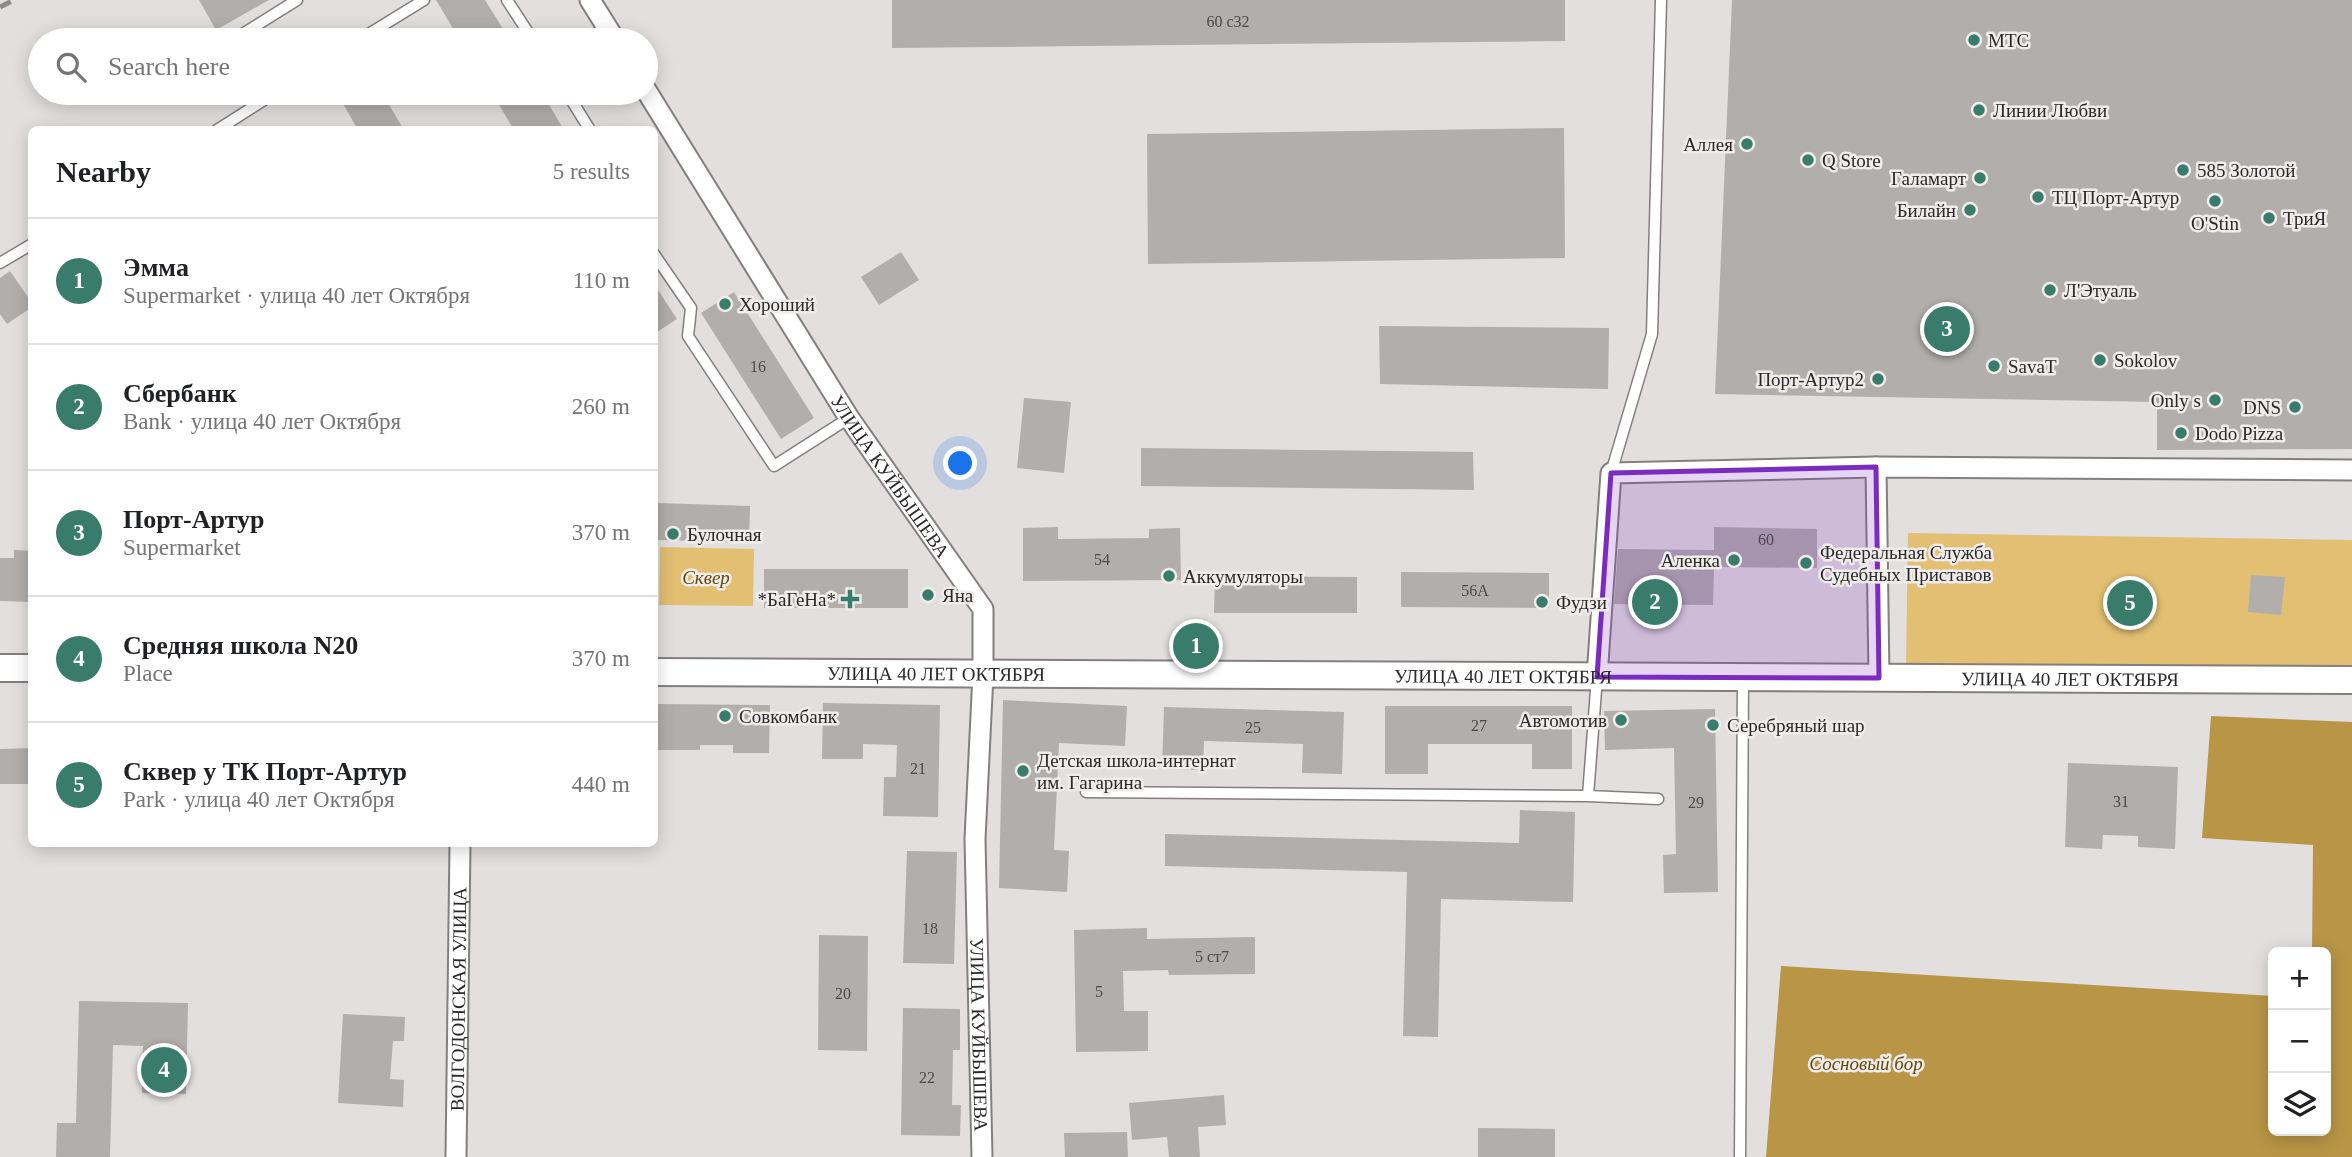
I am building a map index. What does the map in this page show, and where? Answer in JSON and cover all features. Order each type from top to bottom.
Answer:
[{"type":"main road","points":[[0,668],[28,668]]},
{"type":"main road","name":"УЛИЦА 40 ЛЕТ ОКТЯБРЯ","points":[[658,672],[2352,680]]},
{"type":"street","points":[[590,0],[608,28]]},
{"type":"street","name":"УЛИЦА КУЙБЫШЕВА","points":[[656,105],[849,418],[983,610],[983,674],[975,839],[982,1157]]},
{"type":"street","points":[[1876,467],[1879,678]]},
{"type":"street","points":[[1597,677],[1611,473],[1876,467],[2352,470]]},
{"type":"street","name":"ВОЛГОДОНСКАЯ УЛИЦА","points":[[456,1157],[460,847]]},
{"type":"lane","points":[[252,28],[297,0]]},
{"type":"lane","points":[[378,28],[424,0]]},
{"type":"lane","points":[[507,0],[525,28]]},
{"type":"lane","points":[[1611,473],[1653,334],[1661,0]]},
{"type":"lane","points":[[223,126],[256,105]]},
{"type":"lane","points":[[574,105],[588,126]]},
{"type":"lane","points":[[0,263],[28,246]]},
{"type":"lane","points":[[658,260],[691,308],[688,336],[774,466],[849,418]]},
{"type":"lane","points":[[1588,796],[1597,677]]},
{"type":"lane","points":[[1740,1157],[1743,678]]},
{"type":"lane","points":[[1086,792],[1588,796],[1658,799]]},
{"type":"highlighted area","points":[[1876,467],[1879,678],[1597,677],[1611,473]]},
{"type":"green space","points":[[1908,533],[2352,540],[2352,667],[1906,666]]},
{"type":"green space","name":"Сквер","points":[[660,547],[754,549],[753,606],[659,605]]},
{"type":"green space","name":"Сосновый бор","points":[[2211,716],[2352,722],[2352,1157],[1766,1157],[1781,966],[2268,996],[2268,1136],[2331,1136],[2331,947],[2312,947],[2313,845],[2202,838]]},
{"type":"building","points":[[199,0],[269,0],[220,28],[215,28]]},
{"type":"building","points":[[436,0],[485,0],[502,28],[453,28]]},
{"type":"building","points":[[892,0],[1565,0],[1565,41],[892,48]]},
{"type":"building","name":"ТЦ Порт-Артур","points":[[1732,0],[2352,0],[2352,449],[2157,450],[2157,402],[1715,394]]},
{"type":"building","points":[[344,105],[389,105],[402,126],[356,126]]},
{"type":"building","points":[[499,105],[549,105],[562,126],[512,126]]},
{"type":"building","points":[[1564,128],[1565,258],[1148,264],[1147,134]]},
{"type":"building","points":[[901,252],[919,280],[879,305],[861,277]]},
{"type":"building","points":[[10,271],[28,297],[28,310],[7,324],[0,314],[0,278]]},
{"type":"building","points":[[658,290],[677,319],[658,331]]},
{"type":"building","points":[[734,292],[814,418],[781,439],[701,313]]},
{"type":"building","points":[[1379,326],[1609,328],[1608,389],[1380,384]]},
{"type":"building","points":[[1024,398],[1071,402],[1064,473],[1017,468]]},
{"type":"building","points":[[1141,448],[1473,452],[1474,490],[1141,486]]},
{"type":"building","points":[[658,503],[750,506],[749,542],[658,540]]},
{"type":"building","points":[[1058,527],[1058,539],[1149,538],[1149,529],[1180,528],[1181,580],[1023,581],[1023,528]]},
{"type":"building","points":[[1714,527],[1817,529],[1817,568],[1714,567],[1713,605],[1614,604],[1618,549],[1714,550]]},
{"type":"building","points":[[14,550],[28,551],[28,602],[0,601],[0,558],[14,558]]},
{"type":"building","points":[[764,569],[908,569],[908,608],[764,608]]},
{"type":"building","points":[[1401,572],[1549,573],[1549,608],[1401,607]]},
{"type":"building","points":[[2251,575],[2285,577],[2281,615],[2248,612]]},
{"type":"building","points":[[1215,576],[1357,577],[1357,613],[1214,613]]},
{"type":"building","points":[[1003,700],[1127,706],[1125,746],[1059,743],[1054,850],[1069,851],[1067,892],[999,888]]},
{"type":"building","points":[[823,703],[940,705],[938,817],[883,816],[884,777],[896,777],[897,745],[863,744],[863,759],[822,759]]},
{"type":"building","points":[[658,704],[770,705],[769,753],[733,753],[733,745],[700,745],[700,750],[658,750]]},
{"type":"building","points":[[1385,706],[1572,706],[1572,769],[1532,769],[1532,744],[1428,744],[1428,774],[1385,774]]},
{"type":"building","points":[[1164,707],[1344,712],[1342,774],[1302,773],[1303,744],[1204,741],[1203,770],[1162,769]]},
{"type":"building","points":[[1715,709],[1718,892],[1664,893],[1663,855],[1676,854],[1674,748],[1605,750],[1604,711]]},
{"type":"building","points":[[28,748],[28,784],[0,784],[0,749]]},
{"type":"building","points":[[2068,763],[2178,767],[2175,849],[2138,847],[2138,836],[2103,835],[2102,849],[2065,847]]},
{"type":"building","points":[[1520,810],[1575,812],[1573,902],[1441,899],[1438,1037],[1403,1036],[1407,872],[1165,866],[1165,834],[1519,843]]},
{"type":"building","points":[[907,851],[957,852],[954,964],[903,963]]},
{"type":"building","points":[[1147,928],[1147,939],[1255,937],[1255,974],[1169,975],[1168,970],[1123,971],[1124,1011],[1148,1011],[1148,1051],[1076,1052],[1074,930]]},
{"type":"building","points":[[819,935],[868,936],[867,1051],[818,1050]]},
{"type":"building","points":[[79,1001],[188,1003],[186,1094],[142,1093],[143,1046],[113,1045],[110,1157],[56,1157],[57,1123],[76,1123]]},
{"type":"building","points":[[903,1008],[960,1009],[960,1050],[953,1050],[952,1105],[961,1105],[960,1136],[901,1135]]},
{"type":"building","points":[[343,1014],[405,1017],[404,1041],[393,1041],[390,1079],[404,1080],[403,1107],[338,1103]]},
{"type":"building","points":[[1224,1095],[1226,1125],[1198,1127],[1200,1157],[1169,1157],[1167,1137],[1132,1140],[1129,1103]]},
{"type":"building","points":[[1478,1128],[1555,1129],[1555,1157],[1478,1157]]},
{"type":"building","points":[[1127,1132],[1128,1157],[1065,1157],[1064,1133]]},
{"type":"railway","points":[[0,7],[14,0]]},
{"type":"place","name":"МТС","points":[[1974,40]]},
{"type":"place","name":"Линии Любви","points":[[1979,110]]},
{"type":"place","name":"Аллея","points":[[1747,144]]},
{"type":"place","name":"Q Store","points":[[1808,160]]},
{"type":"place","name":"585 Золотой","points":[[2183,170]]},
{"type":"place","name":"Галамарт","points":[[1980,178]]},
{"type":"place","name":"ТЦ Порт-Артур","points":[[2038,197]]},
{"type":"place","name":"O'Stin","points":[[2215,201]]},
{"type":"place","name":"Билайн","points":[[1970,210]]},
{"type":"place","name":"ТриЯ","points":[[2269,218]]},
{"type":"place","name":"Л'Этуаль","points":[[2050,290]]},
{"type":"place","name":"Хороший","points":[[725,304]]},
{"type":"place","name":"Порт-Артур","points":[[1947,329]]},
{"type":"place","name":"Sokolov","points":[[2100,360]]},
{"type":"place","name":"SavaT","points":[[1994,366]]},
{"type":"place","name":"Порт-Артур2","points":[[1878,379]]},
{"type":"place","name":"Only s","points":[[2215,400]]},
{"type":"place","name":"DNS","points":[[2295,407]]},
{"type":"place","name":"Dodo Pizza","points":[[2181,433]]},
{"type":"place","name":"Булочная","points":[[673,534]]},
{"type":"place","name":"Аленка","points":[[1734,560]]},
{"type":"place","name":"Федеральная Служба Судебных Приставов","points":[[1806,563]]},
{"type":"place","name":"Аккумуляторы","points":[[1169,576]]},
{"type":"place","name":"Яна","points":[[928,595]]},
{"type":"place","name":"*БаГеНа*","points":[[850,599]]},
{"type":"place","name":"Фудзи","points":[[1542,602]]},
{"type":"place","name":"Сбербанк","points":[[1655,602]]},
{"type":"place","name":"Сквер у ТК Порт-Артур","points":[[2130,603]]},
{"type":"place","name":"Эмма","points":[[1196,646]]},
{"type":"place","name":"Совкомбанк","points":[[725,716]]},
{"type":"place","name":"Автомотив","points":[[1621,720]]},
{"type":"place","name":"Серебряный шар","points":[[1713,725]]},
{"type":"place","name":"Детская школа-интернат им. Гагарина","points":[[1023,771]]},
{"type":"place","name":"Средняя школа N20","points":[[164,1070]]}]
